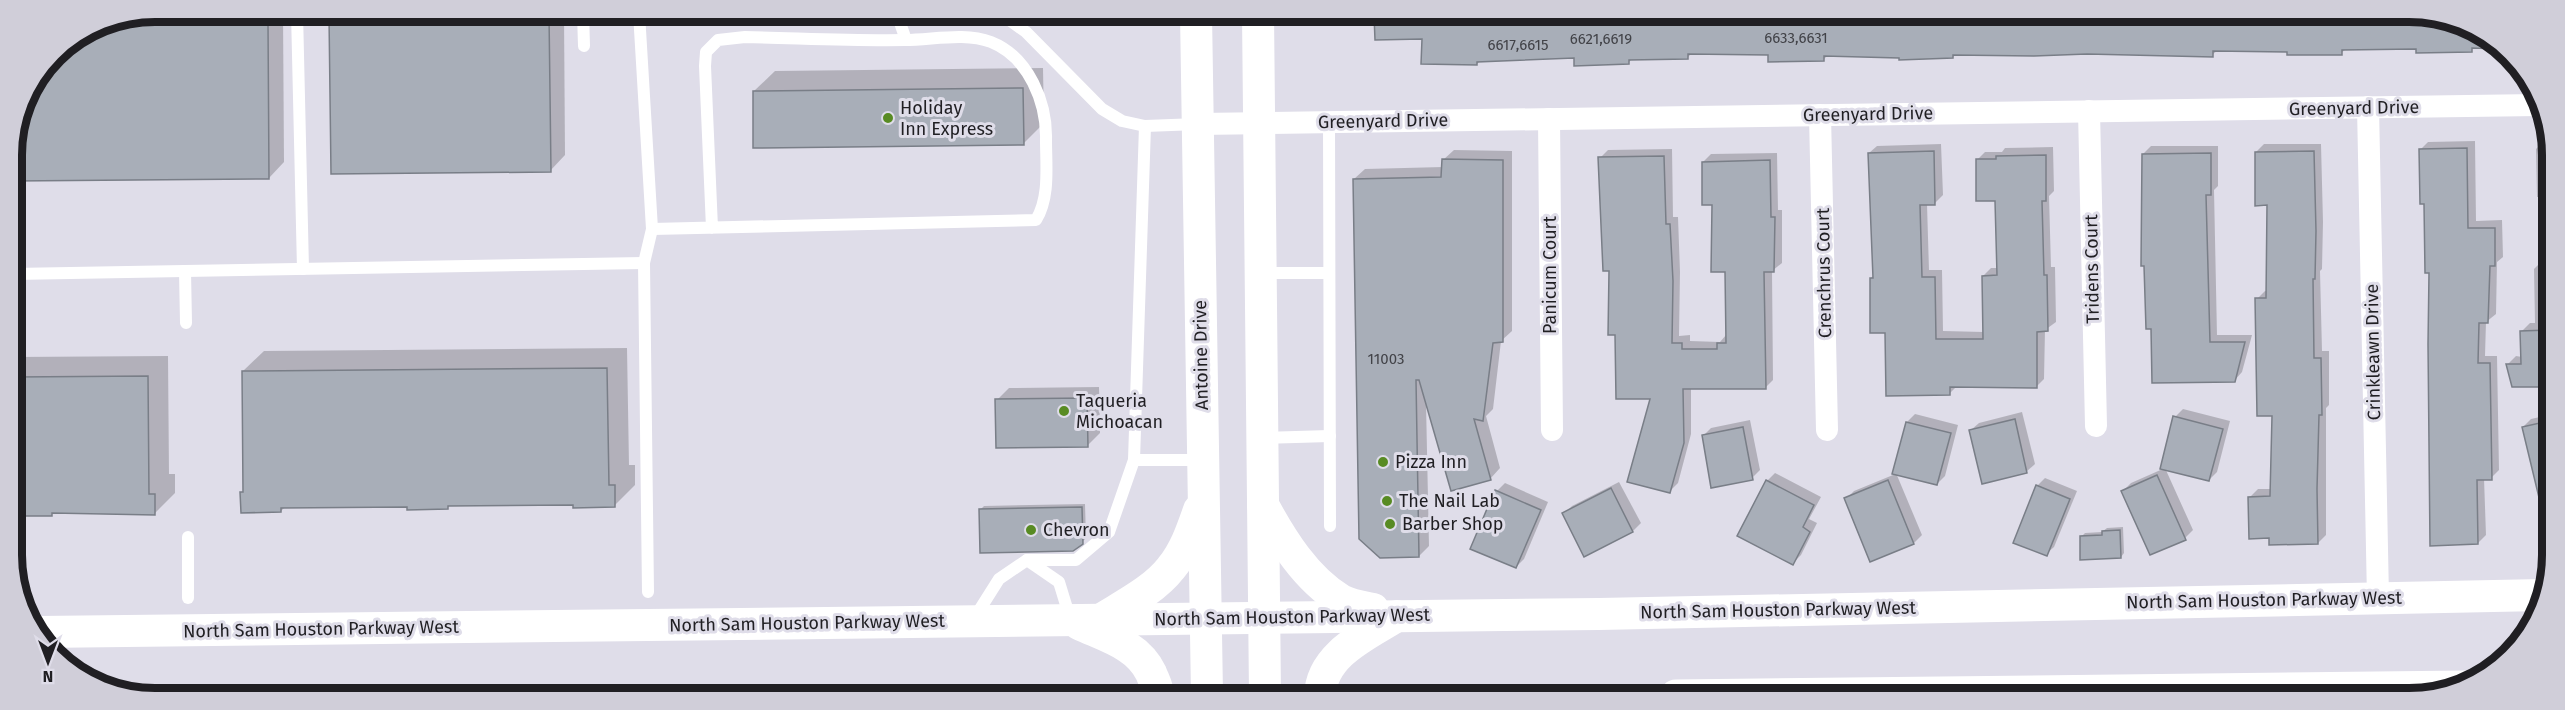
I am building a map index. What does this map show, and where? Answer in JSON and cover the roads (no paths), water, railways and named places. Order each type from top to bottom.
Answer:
[{"type":"main road","name":"Antoine Drive","points":[[1197,23],[1207,688]]},
{"type":"main road","points":[[1258,23],[1265,688]]},
{"type":"main road","points":[[1085,620],[1141,594],[1171,569],[1189,539],[1204,498]]},
{"type":"main road","points":[[1263,506],[1276,531],[1299,562],[1317,581],[1342,601],[1397,616]]},
{"type":"main road","name":"North Sam Houston Parkway West","points":[[48,632],[1264,618],[2536,595]]},
{"type":"main road","points":[[1320,687],[1327,668],[1342,651],[1397,616]]},
{"type":"main road","points":[[1085,620],[1131,648],[1144,660],[1157,688]]},
{"type":"street","name":"Greenyard Drive","points":[[1198,124],[2532,105]]},
{"type":"street","name":"Crinkleawn Drive","points":[[2368,107],[2378,598]]},
{"type":"street","name":"Tridens Court","points":[[2089,111],[2096,426]]},
{"type":"street","name":"Crenchrus Court","points":[[1820,115],[1827,430]]},
{"type":"street","name":"Panicum Court","points":[[1549,119],[1552,430]]},
{"type":"lane","points":[[297,23],[303,269]]},
{"type":"lane","points":[[584,23],[584,46]]},
{"type":"lane","points":[[640,23],[652,230],[644,263],[648,591]]},
{"type":"lane","points":[[900,23],[906,40]]},
{"type":"lane","points":[[1013,23],[1026,32],[1102,109],[1122,122],[1145,126],[1198,124]]},
{"type":"lane","points":[[652,230],[1036,220],[1043,207],[1047,123],[1043,101],[1035,85],[1014,58],[994,43],[958,37],[906,40],[745,37],[718,40],[706,52],[705,66],[712,228]]},
{"type":"lane","points":[[1329,122],[1330,526]]},
{"type":"lane","points":[[973,621],[999,579],[1027,560],[1077,560],[1109,532],[1134,460],[1145,126]]},
{"type":"lane","points":[[23,274],[644,263]]},
{"type":"lane","points":[[185,271],[186,324]]},
{"type":"lane","points":[[1260,273],[1329,273]]},
{"type":"lane","points":[[1262,438],[1330,436]]},
{"type":"lane","points":[[1134,460],[1203,460]]},
{"type":"lane","points":[[188,537],[188,598]]},
{"type":"lane","points":[[1027,560],[1059,582],[1085,620]]},
{"type":"place","name":"Holiday Inn Express","points":[[888,118]]},
{"type":"place","name":"Taqueria Michoacan","points":[[1064,411]]},
{"type":"place","name":"Pizza Inn","points":[[1383,462]]},
{"type":"place","name":"The Nail Lab","points":[[1387,501]]},
{"type":"place","name":"Barber Shop","points":[[1390,524]]},
{"type":"place","name":"Chevron","points":[[1031,530]]}]
